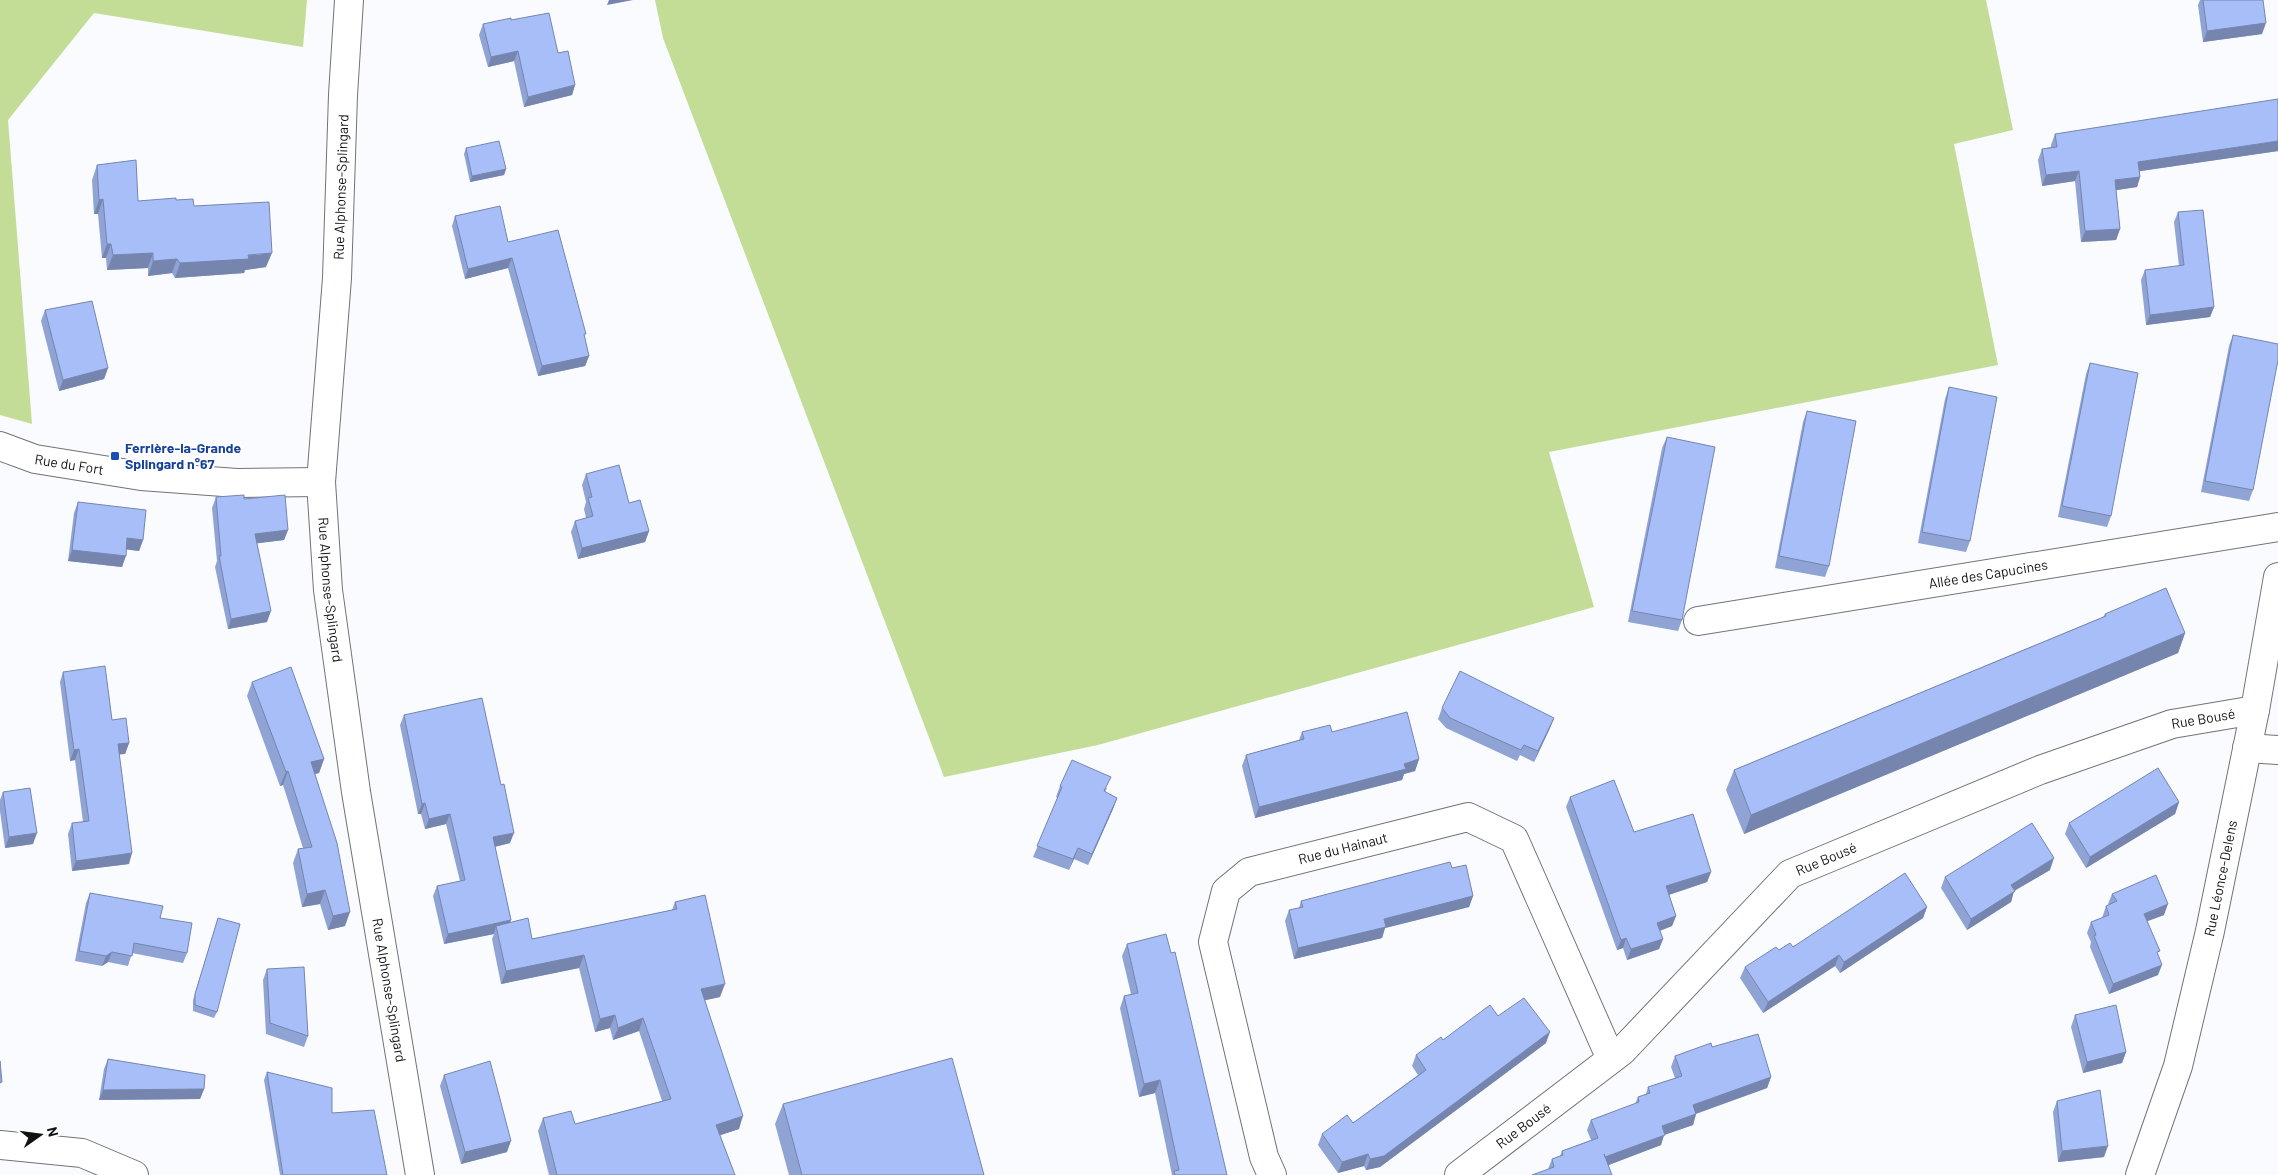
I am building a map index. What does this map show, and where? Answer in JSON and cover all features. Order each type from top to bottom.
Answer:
[{"type":"street","name":"Rue Alphonse-Splingard","points":[[349,0],[343,95],[338,278],[321,482],[328,590],[356,792],[420,1175]]},
{"type":"street","name":"Rue du Fort","points":[[0,446],[35,459],[141,476],[237,483],[321,482]]},
{"type":"street","name":"Allée des Capucines","points":[[1698,621],[2278,527]]},
{"type":"street","name":"Rue Léonce-Delens","points":[[2140,1175],[2178,1066],[2210,931],[2255,710],[2278,577]]},
{"type":"street","name":"Rue Bousé","points":[[1459,1175],[1622,1050],[1790,874],[2040,770],[2172,724],[2255,710]]},
{"type":"street","points":[[2247,748],[2278,750]]},
{"type":"street","name":"Rue du Hainaut","points":[[1272,1175],[1264,1156],[1213,942],[1226,891],[1249,872],[1468,817],[1514,839],[1611,1059]]},
{"type":"street","points":[[0,1145],[82,1153],[134,1175]]},
{"type":"green space","points":[[0,0],[307,0],[303,47],[94,13],[8,120],[32,424],[0,415]]},
{"type":"green space","points":[[655,0],[1986,0],[2013,130],[1954,144],[1998,365],[1549,452],[1594,607],[1098,745],[944,777],[663,38]]},
{"type":"building","points":[[2203,0],[2263,0],[2266,23],[2207,31]]},
{"type":"building","points":[[549,13],[558,53],[568,51],[575,85],[528,97],[518,51],[491,57],[483,24]]},
{"type":"building","points":[[2278,99],[2278,141],[2138,162],[2140,177],[2115,180],[2120,229],[2085,231],[2079,171],[2046,175],[2042,149],[2057,147],[2055,134]]},
{"type":"building","points":[[499,141],[506,169],[472,176],[466,148]]},
{"type":"building","points":[[136,160],[138,201],[176,198],[176,200],[193,199],[194,206],[269,202],[272,253],[248,255],[249,259],[180,263],[177,259],[153,261],[153,253],[113,255],[111,244],[107,244],[103,199],[99,200],[97,165]]},
{"type":"building","points":[[500,206],[508,242],[558,230],[586,334],[584,334],[589,356],[542,366],[512,258],[468,269],[455,216]]},
{"type":"building","points":[[2203,210],[2214,307],[2150,315],[2145,270],[2184,265],[2178,212]]},
{"type":"building","points":[[92,301],[108,368],[63,380],[45,310]]},
{"type":"building","points":[[2233,335],[2278,344],[2278,360],[2253,490],[2205,481]]},
{"type":"building","points":[[2090,363],[2138,373],[2111,516],[2062,506]]},
{"type":"building","points":[[1949,387],[1997,397],[1970,541],[1922,532]]},
{"type":"building","points":[[1807,411],[1856,421],[1829,566],[1779,556]]},
{"type":"building","points":[[1667,437],[1715,447],[1682,620],[1632,611]]},
{"type":"building","points":[[619,465],[629,503],[640,500],[649,531],[582,548],[575,521],[593,516],[588,498],[592,497],[586,474]]},
{"type":"building","points":[[244,495],[244,499],[285,495],[288,530],[255,534],[271,611],[231,619],[219,556],[221,556],[216,497]]},
{"type":"building","points":[[78,502],[146,510],[143,540],[127,538],[126,556],[72,550]]},
{"type":"building","points":[[2166,588],[2185,633],[1751,815],[1734,770],[2106,616],[2105,614]]},
{"type":"building","points":[[105,666],[112,720],[126,718],[129,743],[118,744],[132,853],[76,861],[72,823],[89,821],[79,749],[74,750],[63,672]]},
{"type":"building","points":[[291,667],[324,759],[311,762],[337,843],[350,912],[333,916],[325,890],[307,894],[298,849],[312,847],[288,771],[286,772],[252,682]]},
{"type":"building","points":[[1460,671],[1554,718],[1538,751],[1524,745],[1521,750],[1450,718],[1442,708]]},
{"type":"building","points":[[482,698],[501,785],[504,784],[514,833],[493,837],[511,920],[448,934],[437,886],[465,880],[450,814],[429,819],[425,803],[422,804],[404,715]]},
{"type":"building","points":[[1407,712],[1419,759],[1404,764],[1406,769],[1259,807],[1246,755],[1304,739],[1302,732],[1330,725],[1332,732]]},
{"type":"building","points":[[1072,760],[1111,777],[1104,791],[1117,798],[1092,854],[1078,848],[1073,859],[1037,846]]},
{"type":"building","points":[[2158,768],[2179,802],[2090,857],[2069,823]]},
{"type":"building","points":[[1614,780],[1634,832],[1693,814],[1711,872],[1666,886],[1676,916],[1657,923],[1663,939],[1631,949],[1626,938],[1621,940],[1570,797]]},
{"type":"building","points":[[30,788],[37,833],[9,837],[3,792]]},
{"type":"building","points":[[2032,823],[2054,858],[2011,885],[2015,891],[1971,919],[1945,877]]},
{"type":"building","points":[[1450,862],[1452,868],[1466,865],[1473,896],[1384,919],[1386,927],[1298,948],[1289,910],[1303,907],[1301,901]]},
{"type":"building","points":[[1905,873],[1927,907],[1844,962],[1839,955],[1768,1002],[1745,967],[1776,947],[1779,950],[1790,943],[1793,947]]},
{"type":"building","points":[[2156,875],[2168,904],[2144,914],[2160,951],[2157,952],[2162,965],[2113,984],[2094,936],[2096,935],[2091,922],[2109,915],[2106,906],[2117,901],[2112,894]]},
{"type":"building","points":[[90,893],[163,906],[160,918],[192,923],[187,953],[134,943],[132,956],[112,952],[106,956],[79,951]]},
{"type":"building","points":[[705,895],[725,984],[701,989],[743,1116],[716,1125],[735,1175],[557,1175],[543,1118],[571,1111],[575,1124],[671,1099],[643,1018],[618,1028],[615,1015],[600,1019],[584,955],[506,971],[496,926],[528,918],[532,939],[677,909],[675,902]]},
{"type":"building","points":[[218,918],[240,924],[217,1012],[195,1005],[195,994]]},
{"type":"building","points":[[1166,934],[1171,953],[1175,952],[1227,1175],[1175,1175],[1174,1171],[1179,1170],[1160,1080],[1144,1084],[1124,996],[1138,993],[1127,944]]},
{"type":"building","points":[[304,967],[308,1036],[270,1023],[267,969]]},
{"type":"building","points":[[1524,998],[1550,1032],[1384,1156],[1370,1159],[1368,1154],[1342,1162],[1322,1134],[1347,1115],[1353,1123],[1426,1070],[1416,1055],[1441,1037],[1443,1040],[1490,1005],[1498,1016]]},
{"type":"building","points":[[2116,1005],[2126,1052],[2087,1062],[2075,1015]]},
{"type":"building","points":[[1758,1034],[1771,1077],[1693,1105],[1696,1114],[1662,1126],[1665,1135],[1605,1157],[1612,1175],[1532,1175],[1554,1167],[1552,1159],[1563,1155],[1562,1151],[1598,1138],[1591,1120],[1639,1102],[1638,1097],[1650,1093],[1648,1087],[1682,1076],[1675,1056],[1711,1043],[1712,1047]]},
{"type":"building","points":[[952,1058],[984,1175],[802,1175],[783,1104]]},
{"type":"building","points":[[108,1059],[205,1075],[204,1089],[103,1090]]},
{"type":"building","points":[[0,1061],[2,1082],[0,1083]]},
{"type":"building","points":[[490,1061],[511,1141],[465,1152],[444,1075]]},
{"type":"building","points":[[267,1072],[332,1088],[332,1113],[374,1110],[387,1175],[283,1175]]},
{"type":"building","points":[[2100,1090],[2108,1146],[2062,1151],[2057,1101]]},
{"type":"place","name":"Ferrière-la-Grande Splingard n°67","points":[[115,456]]}]
